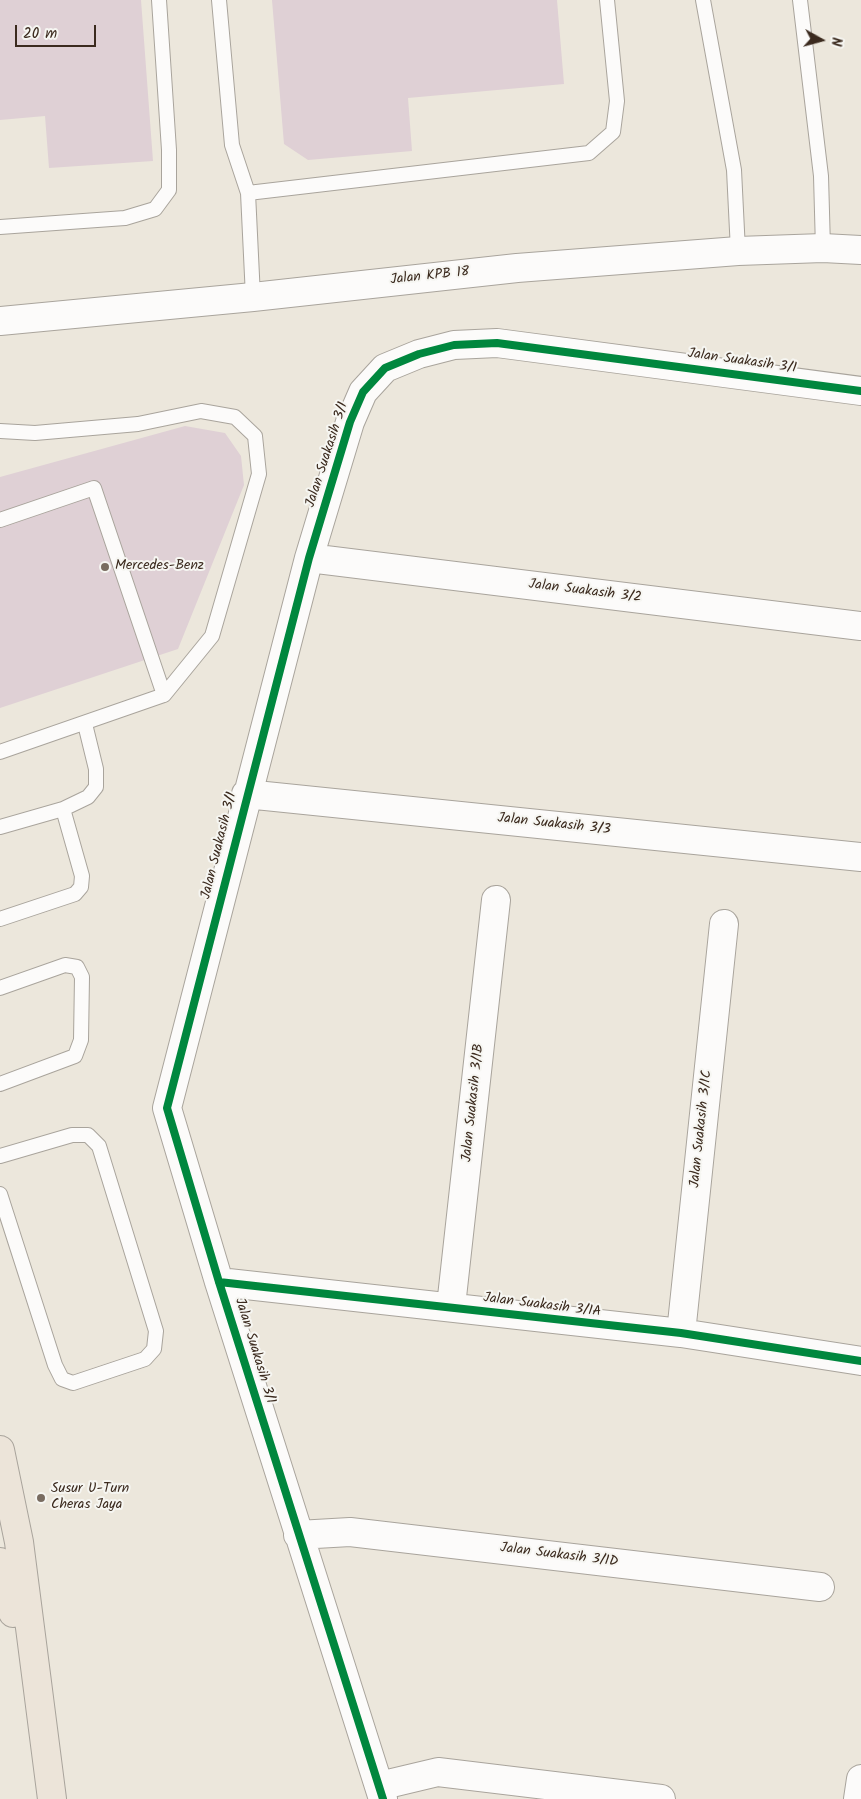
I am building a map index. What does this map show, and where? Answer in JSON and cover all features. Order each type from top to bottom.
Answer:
[{"type":"highway","points":[[0,1450],[19,1542],[52,1799]]},
{"type":"highway","points":[[0,1562],[44,1741]]},
{"type":"street","name":"Jalan KPB 18","points":[[0,321],[252,297],[507,269],[738,251],[823,248],[861,250]]},
{"type":"street","name":"Jalan Suakasih 3/1","points":[[381,1792],[298,1535],[167,1108],[308,558],[350,422],[363,392],[385,368],[419,354],[454,344],[497,342],[861,391]]},
{"type":"street","name":"Jalan Suakasih 3/2","points":[[308,558],[861,626]]},
{"type":"street","name":"Jalan Suakasih 3/3","points":[[246,794],[861,857]]},
{"type":"street","name":"Jalan Suakasih 3/1B","points":[[451,1306],[496,900]]},
{"type":"street","name":"Jalan Suakasih 3/1C","points":[[681,1333],[724,924]]},
{"type":"street","name":"Jalan Suakasih 3/1A","points":[[219,1282],[451,1306],[558,1321],[681,1333],[861,1361]]},
{"type":"street","name":"Jalan Suakasih 3/1D","points":[[298,1535],[350,1532],[820,1587]]},
{"type":"street","points":[[381,1792],[438,1772],[661,1799]]},
{"type":"street","points":[[858,1799],[861,1779]]},
{"type":"lane","points":[[0,227],[125,218],[155,209],[169,190],[169,150],[159,0]]},
{"type":"lane","points":[[219,0],[232,145],[248,193],[252,297]]},
{"type":"lane","points":[[248,193],[590,153],[613,132],[617,102],[607,0]]},
{"type":"lane","points":[[703,0],[734,170],[738,251]]},
{"type":"lane","points":[[800,0],[821,176],[823,248]]},
{"type":"lane","points":[[0,431],[35,432],[138,424],[202,411],[235,417],[255,436],[260,474],[212,636],[164,696],[0,752]]},
{"type":"lane","points":[[0,520],[94,488],[164,696]]},
{"type":"lane","points":[[0,827],[63,809],[88,797],[96,787],[96,769],[86,724]]},
{"type":"lane","points":[[0,919],[74,894],[81,887],[82,876],[63,809]]},
{"type":"lane","points":[[0,988],[65,965],[77,966],[82,977],[81,1040],[75,1056],[0,1084]]},
{"type":"lane","points":[[0,1156],[72,1135],[88,1135],[98,1146],[156,1331],[154,1349],[145,1359],[74,1383],[62,1379],[55,1365],[0,1194]]},
{"type":"building","points":[[0,0],[141,0],[153,161],[49,168],[45,116],[0,120]]},
{"type":"building","points":[[272,0],[557,0],[564,84],[408,98],[412,151],[308,160],[284,144]]},
{"type":"building","name":"Mercedes-Benz","points":[[185,426],[225,433],[241,456],[244,485],[178,649],[0,708],[0,477]]},
{"type":"cycle path","points":[[383,1799],[219,1282],[167,1108],[309,558],[350,422],[363,392],[385,368],[419,354],[454,345],[497,343],[861,391]]},
{"type":"cycle path","points":[[219,1282],[681,1333],[861,1361]]},
{"type":"place","name":"Mercedes-Benz","points":[[105,567]]},
{"type":"place","name":"Susur U-Turn Cheras Jaya","points":[[41,1498]]}]
